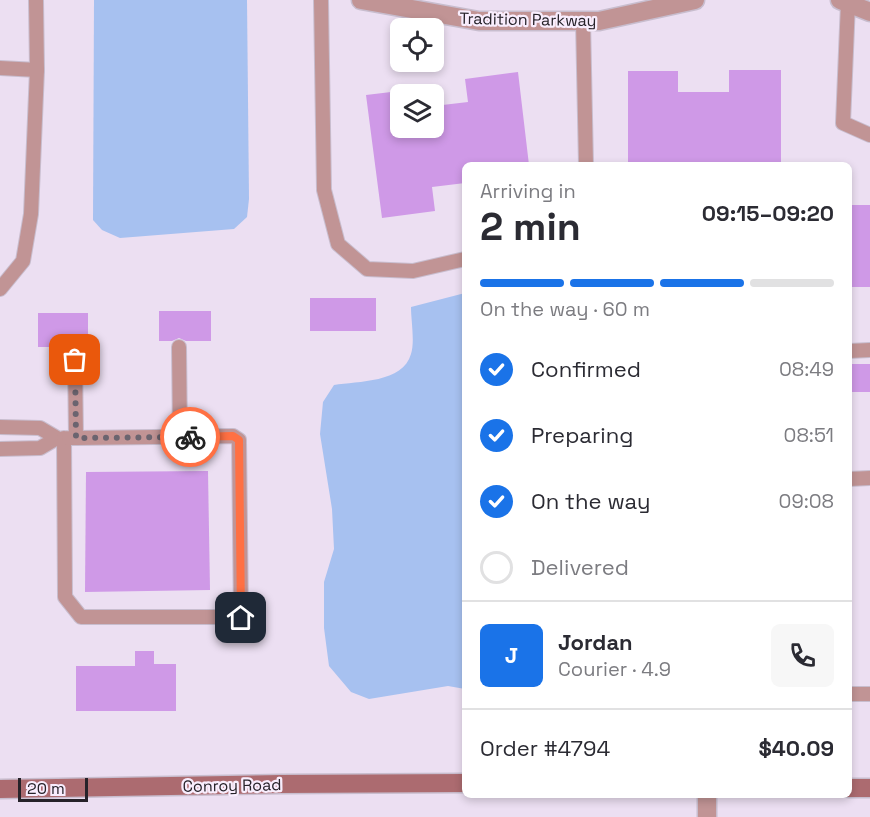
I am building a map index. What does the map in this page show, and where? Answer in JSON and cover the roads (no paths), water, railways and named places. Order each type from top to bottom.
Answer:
[{"type":"main road","name":"Conroy Road","points":[[0,789],[462,783]]},
{"type":"main road","points":[[852,788],[870,788]]},
{"type":"street","name":"Tradition Parkway","points":[[361,0],[478,21],[599,21],[695,0]]},
{"type":"street","points":[[844,1],[870,12]]},
{"type":"street","points":[[707,798],[707,817]]},
{"type":"lane","points":[[0,289],[23,261],[31,214],[37,70],[36,0]]},
{"type":"lane","points":[[321,0],[324,190],[338,244],[367,269],[413,271],[462,260]]},
{"type":"lane","points":[[844,1],[843,123],[870,135]]},
{"type":"lane","points":[[583,21],[586,162]]},
{"type":"lane","points":[[0,68],[37,70]]},
{"type":"lane","points":[[179,348],[180,437]]},
{"type":"lane","points":[[852,351],[870,350]]},
{"type":"lane","points":[[0,449],[40,448],[66,438],[233,436],[239,440],[241,618],[81,617],[65,597],[66,438],[75,360]]},
{"type":"lane","points":[[0,427],[40,428],[66,438]]},
{"type":"lane","points":[[852,479],[870,478]]},
{"type":"lane","points":[[852,694],[870,693]]},
{"type":"water","points":[[94,0],[247,0],[249,199],[247,217],[234,229],[120,238],[102,230],[93,220]]},
{"type":"water","points":[[462,294],[462,688],[448,686],[369,699],[351,692],[329,666],[324,628],[324,582],[334,549],[332,509],[320,434],[323,402],[334,385],[378,379],[399,371],[411,354],[413,343],[411,307]]}]
